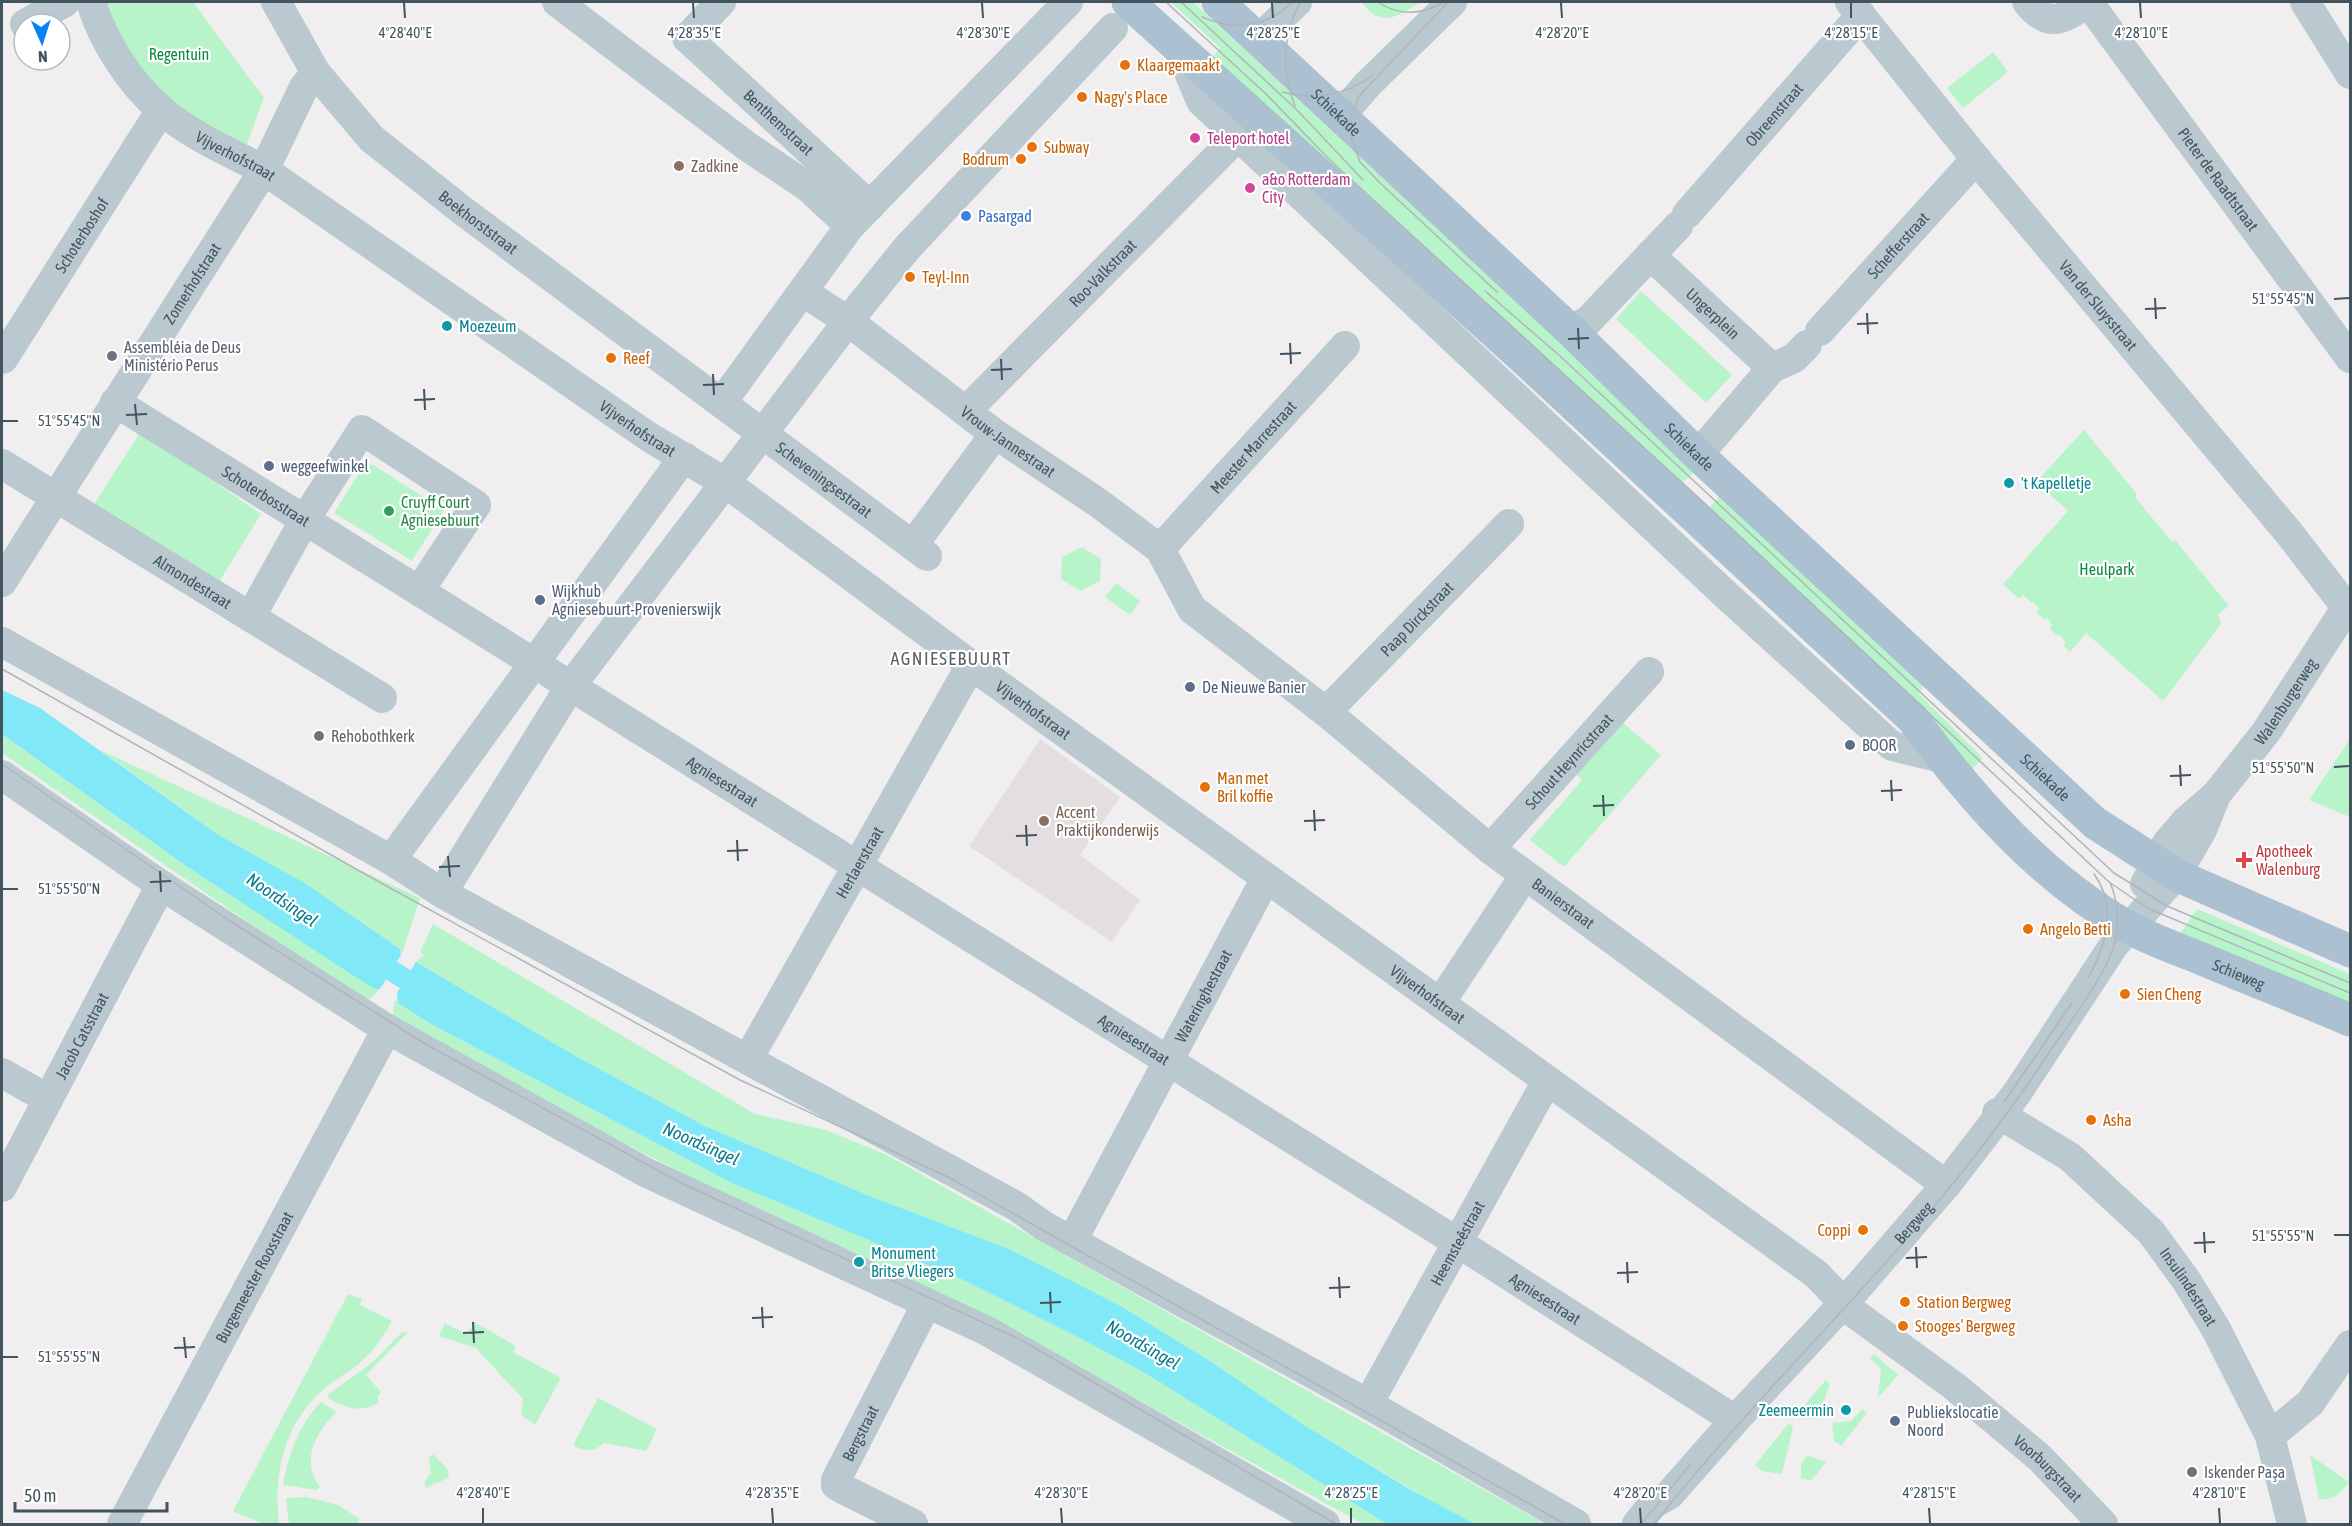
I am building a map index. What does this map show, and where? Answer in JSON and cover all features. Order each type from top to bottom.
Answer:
[{"type":"main road","name":"Schiekade","points":[[1218,2],[1570,330],[1698,455],[2095,823],[2166,869]]},
{"type":"main road","points":[[1120,15],[1178,46],[1521,356],[1913,719],[1942,758],[2001,825],[2059,880],[2127,927]]},
{"type":"main road","points":[[2166,869],[2350,951]]},
{"type":"main road","name":"Schieweg","points":[[2127,927],[2350,1020]]},
{"type":"street","points":[[46,12],[65,2]]},
{"type":"street","name":"Vijverhofstraat","points":[[91,2],[97,22],[129,76],[161,110],[212,143],[264,170],[649,437],[726,483],[971,665],[1816,1274],[1845,1305]]},
{"type":"street","name":"Boekhorststraat","points":[[276,2],[316,73],[372,139],[464,211],[722,402]]},
{"type":"street","points":[[557,2],[748,147],[808,187],[860,216]]},
{"type":"street","name":"Benthemstraat","points":[[722,2],[687,38],[860,216]]},
{"type":"street","points":[[722,402],[860,216],[1068,2]]},
{"type":"street","points":[[1258,39],[1297,2]]},
{"type":"street","points":[[1340,116],[1368,84],[1452,2]]},
{"type":"street","points":[[2027,2],[2043,17],[2056,20],[2081,7]]},
{"type":"street","points":[[2305,2],[2350,74]]},
{"type":"street","name":"Pieter de Raadtstraat","points":[[2081,7],[2350,358]]},
{"type":"street","name":"Van der Sluysstraat","points":[[1856,8],[1976,159],[2349,605]]},
{"type":"street","name":"Obreenstraat","points":[[1650,255],[1682,220],[1856,8]]},
{"type":"street","points":[[442,893],[570,687],[848,321],[907,248],[1120,15]]},
{"type":"street","points":[[1178,46],[1201,101],[1726,595],[1892,746],[1942,758]]},
{"type":"street","name":"Zomerhofstraat","points":[[2,582],[264,170],[304,87],[316,73]]},
{"type":"street","name":"Schoterboshof","points":[[2,358],[161,110]]},
{"type":"street","name":"Roo-Valkstraat","points":[[966,411],[1239,135]]},
{"type":"street","name":"Schefferstraat","points":[[1772,368],[1794,358],[1976,159]]},
{"type":"street","points":[[1570,330],[1588,321],[1650,255]]},
{"type":"street","name":"Ungerplein","points":[[1650,255],[1772,368]]},
{"type":"street","name":"Vrouw-Jannestraat","points":[[803,292],[848,321],[995,434],[1097,502],[1160,549],[1192,609]]},
{"type":"street","name":"Meester Marrestraat","points":[[1160,549],[1345,346]]},
{"type":"street","points":[[1698,455],[1772,368]]},
{"type":"street","name":"Schoterbosstraat","points":[[115,402],[533,661]]},
{"type":"street","name":"Scheveningsestraat","points":[[722,402],[920,551],[995,434]]},
{"type":"street","points":[[251,616],[304,521],[362,430],[476,505],[419,591]]},
{"type":"street","points":[[391,860],[533,661],[684,457]]},
{"type":"street","name":"Almondestraat","points":[[2,464],[382,698]]},
{"type":"street","name":"Paap Dirckstraat","points":[[1326,712],[1509,524]]},
{"type":"street","name":"Walenburgerweg","points":[[2127,927],[2166,869],[2202,830],[2216,795],[2266,732],[2349,605]]},
{"type":"street","name":"Banierstraat","points":[[1192,609],[1326,712],[1490,849],[1946,1185]]},
{"type":"street","points":[[2,642],[391,860],[442,893],[1016,1206],[1072,1241],[1368,1404],[1576,1524]]},
{"type":"street","name":"Agniesestraat","points":[[533,661],[570,687],[1457,1242],[1735,1420]]},
{"type":"street","name":"Herlaerstraat","points":[[748,1059],[856,864],[971,665]]},
{"type":"street","name":"Schout Heynricstraat","points":[[1490,849],[1648,672]]},
{"type":"street","points":[[2,775],[161,885],[387,1029],[645,1172],[926,1305],[987,1331],[1325,1524]]},
{"type":"street","points":[[1440,1003],[1525,874]]},
{"type":"street","name":"Wateringhestraat","points":[[1072,1241],[1170,1063],[1266,878]]},
{"type":"street","name":"Jacob Catsstraat","points":[[2,1187],[161,885]]},
{"type":"street","name":"Bergweg","points":[[1637,1524],[1653,1504],[1669,1495],[1735,1420],[1845,1305],[1946,1185],[1999,1114],[2127,927]]},
{"type":"street","name":"Burgemeester Roosstraat","points":[[122,1524],[387,1029]]},
{"type":"street","points":[[2,1073],[48,1098]]},
{"type":"street","name":"Heemsteêstraat","points":[[1368,1404],[1548,1081]]},
{"type":"street","name":"Insulindestraat","points":[[1999,1114],[2070,1157],[2151,1232],[2216,1329],[2270,1436],[2292,1524]]},
{"type":"street","name":"Bergstraat","points":[[914,1524],[841,1488],[836,1485],[836,1480],[926,1305]]},
{"type":"street","name":"Voorburgstraat","points":[[1845,1305],[1954,1386],[2040,1458],[2103,1524]]},
{"type":"street","points":[[2270,1436],[2310,1402],[2350,1345]]},
{"type":"street","name":"Bergweg","points":[[1659,1524],[1669,1506],[1669,1495]]},
{"type":"shaded area","name":"Accent Praktijkonderwijs","points":[[1040,739],[1120,797],[1080,855],[1140,900],[1112,942],[969,846]]},
{"type":"green space","name":"Regentuin","points":[[103,2],[193,2],[264,98],[242,157],[183,118],[118,40]]},
{"type":"green space","points":[[1171,2],[1193,2],[1698,470],[1674,489],[1212,58],[1220,48]]},
{"type":"green space","points":[[1362,2],[1420,2],[1405,12],[1383,18],[1369,10]]},
{"type":"green space","points":[[1993,52],[2008,72],[1963,108],[1947,88]]},
{"type":"green space","points":[[1641,291],[1732,375],[1706,403],[1616,319]]},
{"type":"green space","name":"Heulpark","points":[[2084,430],[2137,494],[2135,497],[2172,542],[2175,540],[2229,606],[2218,614],[2221,624],[2163,701],[2086,633],[2070,652],[2063,645],[2066,642],[2060,635],[2058,636],[2050,629],[2052,625],[2047,618],[2045,620],[2036,612],[2039,609],[2034,602],[2032,603],[2023,595],[2019,599],[2003,584],[2068,511],[2036,482]]},
{"type":"green space","points":[[141,431],[261,514],[219,582],[93,506]]},
{"type":"green space","name":"Cruyff Court Agniesebuurt","points":[[367,461],[444,510],[412,561],[334,513]]},
{"type":"green space","points":[[1722,494],[1924,684],[1919,694],[1983,758],[1968,773],[1703,514]]},
{"type":"green space","points":[[1082,547],[1101,559],[1100,581],[1080,591],[1061,579],[1062,557]]},
{"type":"green space","points":[[1116,583],[1140,601],[1130,615],[1105,597]]},
{"type":"green space","points":[[1621,721],[1661,755],[1564,867],[1530,840],[1582,780],[1573,771]]},
{"type":"green space","points":[[2,734],[186,866],[379,990],[366,1003],[2,753]]},
{"type":"green space","points":[[2350,739],[2350,817],[2309,800]]},
{"type":"green space","points":[[100,750],[420,898],[402,954],[400,949],[306,885],[217,834]]},
{"type":"green space","points":[[2197,909],[2350,974],[2350,1007],[2179,935]]},
{"type":"green space","points":[[433,924],[755,1114],[826,1130],[885,1154],[1545,1524],[1475,1524],[1449,1512],[1304,1425],[1210,1361],[1119,1305],[1009,1249],[867,1195],[705,1126],[579,1058],[416,962],[424,955],[420,952]]},
{"type":"green space","points":[[395,1000],[431,1024],[732,1183],[959,1278],[1072,1334],[1145,1373],[1387,1524],[1363,1524],[974,1309],[702,1183],[569,1115],[392,1018]]},
{"type":"green space","points":[[348,1294],[362,1299],[360,1305],[392,1321],[372,1351],[358,1365],[324,1389],[299,1418],[284,1451],[280,1469],[279,1524],[263,1524],[233,1511]]},
{"type":"green space","points":[[474,1322],[516,1346],[513,1352],[561,1378],[535,1425],[521,1415],[523,1399],[476,1348],[439,1336],[445,1323],[467,1335]]},
{"type":"green space","points":[[402,1332],[408,1332],[366,1375],[381,1392],[377,1397],[379,1402],[360,1409],[341,1405],[328,1398],[329,1394],[373,1362]]},
{"type":"green space","points":[[1874,1354],[1898,1375],[1878,1398],[1881,1369],[1870,1358]]},
{"type":"green space","points":[[1826,1380],[1830,1384],[1817,1419],[1803,1419],[1797,1414]]},
{"type":"green space","points":[[598,1398],[657,1429],[646,1451],[604,1443],[596,1449],[589,1450],[573,1445]]},
{"type":"green space","points":[[321,1402],[337,1412],[323,1428],[313,1447],[311,1467],[320,1487],[317,1490],[283,1485],[288,1462],[300,1430]]},
{"type":"green space","points":[[1862,1409],[1867,1413],[1841,1446],[1834,1441],[1832,1423],[1851,1421]]},
{"type":"green space","points":[[1789,1423],[1793,1427],[1782,1474],[1762,1471],[1755,1465]]},
{"type":"green space","points":[[433,1454],[449,1471],[448,1478],[426,1488],[424,1482],[431,1473],[429,1458]]},
{"type":"green space","points":[[1807,1455],[1826,1462],[1811,1481],[1801,1478],[1801,1464]]},
{"type":"green space","points":[[2310,1455],[2349,1482],[2337,1495],[2329,1499],[2319,1499]]},
{"type":"green space","points":[[307,1497],[338,1505],[360,1519],[356,1524],[289,1524],[286,1498]]},
{"type":"water","points":[[2,690],[40,708],[217,834],[306,884],[400,949],[401,955],[380,989],[375,989],[357,978],[186,866],[2,734]]},
{"type":"water","points":[[416,962],[579,1058],[705,1126],[867,1195],[1009,1249],[1119,1305],[1210,1361],[1304,1425],[1411,1490],[1475,1524],[1387,1524],[1145,1373],[1072,1334],[959,1278],[732,1183],[431,1024],[398,1003],[397,993]]},
{"type":"waterway","name":"Noordsingel","points":[[368,957],[429,993]]},
{"type":"tram line","points":[[1166,2],[1266,94],[1332,162],[1699,498],[2109,882],[2147,908],[2350,993]]},
{"type":"tram line","points":[[1181,2],[1297,110],[1363,180]]},
{"type":"tram line","points":[[1202,17],[1226,24],[1250,24],[1272,17],[1293,2]]},
{"type":"tram line","points":[[1295,106],[1287,80],[1286,53],[1290,27],[1300,2]]},
{"type":"tram line","points":[[1378,2],[1402,12],[1418,12],[1442,3]]},
{"type":"tram line","points":[[1448,2],[1359,96],[1351,117],[1351,137],[1360,162],[1497,292]]},
{"type":"tram line","points":[[1283,92],[1318,96],[1352,87],[1372,76]]},
{"type":"tram line","points":[[1485,291],[1560,356],[2114,873],[2167,906],[2350,983]]},
{"type":"tram line","points":[[2,669],[372,878],[740,1080],[950,1178],[1565,1524]]},
{"type":"tram line","points":[[2,764],[230,921],[427,1045],[681,1183],[1023,1341],[1336,1524]]},
{"type":"tram line","points":[[2088,978],[2100,953],[2107,926],[2106,900],[2094,874]]},
{"type":"tram line","points":[[1654,1524],[1733,1430],[1917,1227],[1985,1143],[2027,1085],[2083,1003],[2101,974],[2113,948],[2118,923],[2117,907],[2110,882]]},
{"type":"tram line","points":[[2004,1102],[2072,1003]]},
{"type":"tram line","points":[[1641,1524],[1690,1465]]},
{"type":"place","name":"Klaargemaakt","points":[[1125,65]]},
{"type":"place","name":"Nagy's Place","points":[[1082,97]]},
{"type":"place","name":"Teleport hotel","points":[[1195,138]]},
{"type":"place","name":"Subway","points":[[1032,147]]},
{"type":"place","name":"Bodrum","points":[[1021,159]]},
{"type":"place","name":"Zadkine","points":[[679,166]]},
{"type":"place","name":"a&o Rotterdam City","points":[[1250,188]]},
{"type":"place","name":"Pasargad","points":[[966,216]]},
{"type":"place","name":"Teyl-Inn","points":[[910,277]]},
{"type":"place","name":"Moezeum","points":[[447,326]]},
{"type":"place","name":"Assembléia de Deus Ministério Perus","points":[[112,356]]},
{"type":"place","name":"Reef","points":[[611,358]]},
{"type":"place","name":"weggeefwinkel","points":[[269,466]]},
{"type":"place","name":"'t Kapelletje","points":[[2009,483]]},
{"type":"place","name":"Cruyff Court Agniesebuurt","points":[[389,511]]},
{"type":"place","name":"Wijkhub Agniesebuurt-Provenierswijk","points":[[540,600]]},
{"type":"place","name":"De Nieuwe Banier","points":[[1190,687]]},
{"type":"place","name":"Rehobothkerk","points":[[319,736]]},
{"type":"place","name":"BOOR","points":[[1850,745]]},
{"type":"place","name":"Man met Bril koffie","points":[[1205,787]]},
{"type":"place","name":"Accent Praktijkonderwijs","points":[[1044,821]]},
{"type":"place","name":"Apotheek Walenburg","points":[[2244,860]]},
{"type":"place","name":"Angelo Betti","points":[[2028,929]]},
{"type":"place","name":"Sien Cheng","points":[[2125,994]]},
{"type":"place","name":"Asha","points":[[2091,1120]]},
{"type":"place","name":"Coppi","points":[[1863,1230]]},
{"type":"place","name":"Monument Britse Vliegers","points":[[859,1262]]},
{"type":"place","name":"Station Bergweg","points":[[1905,1302]]},
{"type":"place","name":"Stooges’ Bergweg","points":[[1903,1326]]},
{"type":"place","name":"Zeemeermin","points":[[1846,1410]]},
{"type":"place","name":"Publiekslocatie Noord","points":[[1895,1421]]},
{"type":"place","name":"Iskender Paşa","points":[[2192,1472]]},
{"type":"district","name":"AGNIESEBUURT","points":[[951,659]]}]
